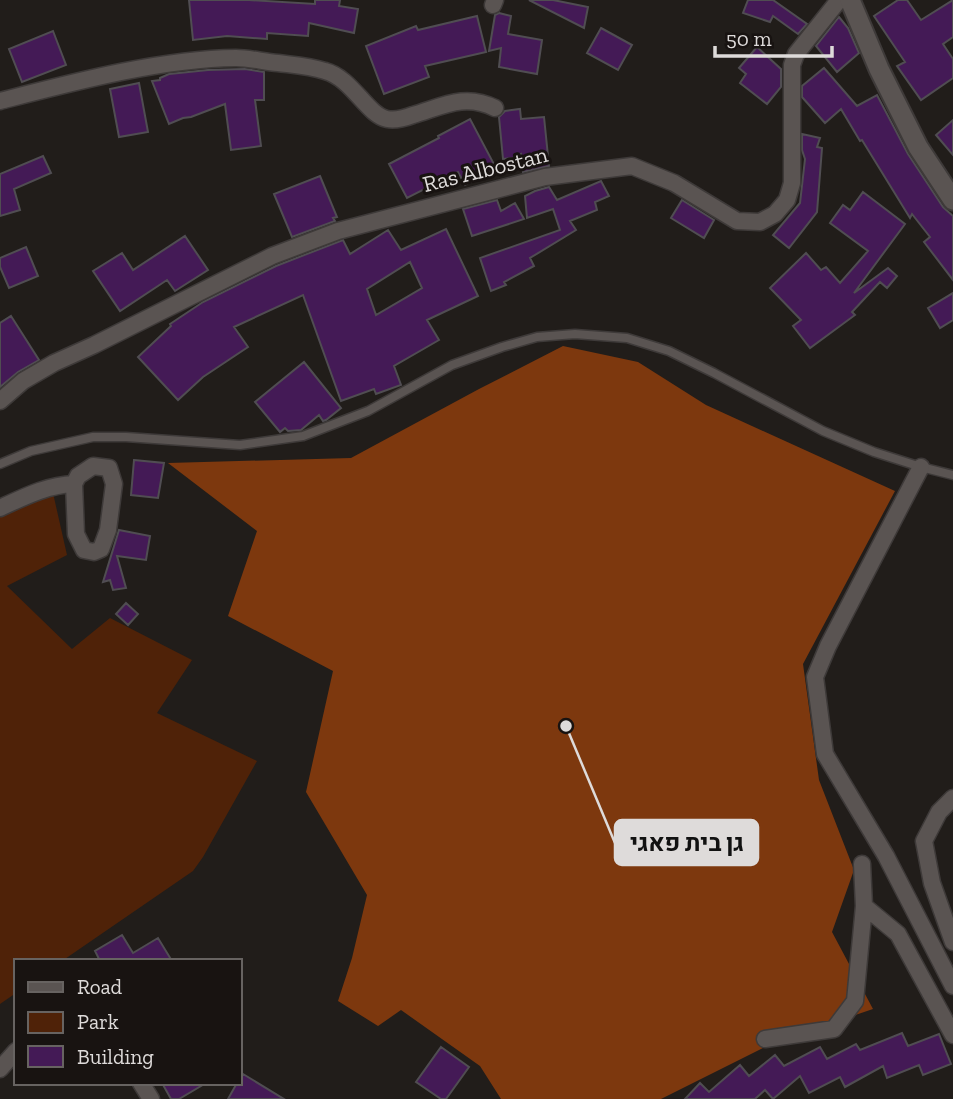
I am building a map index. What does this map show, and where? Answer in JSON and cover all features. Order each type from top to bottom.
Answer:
[{"type":"street","name":"Ras Albostan","points":[[0,401],[23,381],[54,363],[272,256],[338,231],[545,177],[632,166],[674,183],[737,221],[760,222],[775,214],[787,200],[792,183],[792,65],[796,54],[839,0]]},
{"type":"street","points":[[849,0],[879,69],[918,147],[953,200]]},
{"type":"street","points":[[0,101],[66,84],[159,66],[237,58],[326,71],[347,83],[376,114],[387,119],[400,119],[467,100],[482,102],[495,108]]},
{"type":"street","points":[[93,466],[109,468],[114,484],[108,530],[102,549],[94,552],[84,550],[76,534],[74,484],[78,476],[93,466]]},
{"type":"street","points":[[921,467],[828,646],[815,677],[825,754],[886,856],[953,986]]},
{"type":"street","points":[[0,508],[36,491],[58,484],[74,484]]},
{"type":"street","points":[[953,798],[939,812],[924,842],[932,883],[953,942]]},
{"type":"street","points":[[765,1039],[834,1029],[855,1001],[864,906],[862,864]]},
{"type":"street","points":[[864,906],[898,934],[953,1035]]},
{"type":"street","points":[[0,1069],[14,1053]]},
{"type":"lane","points":[[0,464],[31,452],[93,437],[240,445],[303,436],[368,411],[452,366],[502,346],[537,337],[575,334],[626,338],[669,351],[823,432],[874,452],[953,475]]},
{"type":"green space","points":[[53,493],[67,555],[7,586],[72,649],[110,618],[192,660],[157,713],[257,761],[193,871],[65,959],[14,959],[14,994],[0,1004],[0,515]]},
{"type":"shaded area","points":[[563,346],[638,362],[706,405],[895,491],[803,664],[819,780],[854,870],[832,932],[873,1009],[773,1043],[661,1099],[501,1099],[480,1066],[401,1010],[378,1026],[338,1001],[352,958],[367,895],[306,792],[333,671],[228,616],[257,531],[168,463],[351,458]]},
{"type":"building","points":[[189,0],[315,4],[315,0],[340,0],[339,6],[358,9],[354,33],[309,23],[308,36],[267,33],[267,39],[227,36],[193,40]]},
{"type":"building","points":[[529,0],[553,0],[588,7],[584,28]]},
{"type":"building","points":[[748,0],[773,0],[807,24],[798,34],[773,16],[770,22],[743,13]]},
{"type":"building","points":[[898,0],[907,0],[921,20],[953,0],[953,37],[943,44],[953,59],[953,78],[921,100],[897,66],[905,62],[874,16]]},
{"type":"building","points":[[499,13],[511,16],[508,34],[542,40],[537,74],[499,67],[501,48],[489,51],[495,15]]},
{"type":"building","points":[[477,16],[486,52],[425,66],[429,77],[384,94],[366,46],[416,26],[418,30]]},
{"type":"building","points":[[839,17],[848,28],[859,53],[837,72],[816,46]]},
{"type":"building","points":[[601,28],[632,45],[618,70],[587,53]]},
{"type":"building","points":[[53,31],[66,65],[22,82],[9,49]]},
{"type":"building","points":[[757,47],[781,69],[781,87],[767,104],[740,83],[746,74],[739,68]]},
{"type":"building","points":[[824,68],[857,106],[877,95],[908,154],[943,207],[953,216],[953,280],[924,242],[930,237],[912,214],[910,218],[841,109],[825,123],[802,97],[802,86]]},
{"type":"building","points":[[245,69],[264,72],[264,100],[255,100],[261,146],[231,150],[225,104],[169,124],[152,81],[160,80],[169,74]]},
{"type":"building","points":[[139,83],[148,132],[119,137],[110,89]]},
{"type":"building","points":[[520,109],[521,119],[544,117],[549,166],[523,172],[521,154],[503,159],[499,117],[505,111]]},
{"type":"building","points":[[470,119],[496,168],[465,185],[458,172],[407,198],[389,164]]},
{"type":"building","points":[[953,120],[953,155],[936,135]]},
{"type":"building","points":[[802,134],[820,138],[817,147],[822,148],[817,212],[789,248],[773,235],[800,203],[805,159]]},
{"type":"building","points":[[43,156],[51,173],[14,189],[20,210],[0,216],[0,174]]},
{"type":"building","points":[[320,176],[337,217],[333,218],[335,221],[292,237],[274,194]]},
{"type":"building","points":[[601,181],[609,196],[595,202],[597,210],[570,221],[576,230],[530,258],[534,266],[504,282],[506,285],[491,291],[480,258],[560,230],[553,209],[527,218],[525,196],[549,187],[557,200]]},
{"type":"building","points":[[863,192],[905,224],[854,293],[888,268],[897,276],[887,288],[880,282],[852,312],[855,315],[810,348],[793,326],[801,320],[770,288],[806,253],[821,270],[826,267],[840,283],[868,251],[830,223],[843,205],[850,210]]},
{"type":"building","points":[[497,200],[501,211],[515,203],[524,219],[472,236],[463,209]]},
{"type":"building","points":[[682,200],[714,220],[704,238],[671,218]]},
{"type":"building","points":[[446,229],[478,296],[427,320],[439,340],[394,366],[401,385],[376,394],[374,389],[341,401],[303,295],[234,327],[248,347],[203,377],[178,400],[138,357],[171,326],[170,324],[203,302],[276,266],[343,240],[350,254],[388,230],[401,250]],"holes":[[[410,262],[422,288],[376,315],[367,289]]]},
{"type":"building","points":[[185,236],[208,270],[175,291],[167,280],[120,311],[93,271],[122,253],[133,270]]},
{"type":"building","points":[[26,247],[38,276],[9,288],[0,267],[0,258]]},
{"type":"building","points":[[953,293],[953,320],[940,328],[928,308]]},
{"type":"building","points":[[11,316],[39,360],[0,387],[0,323]]},
{"type":"building","points":[[304,362],[341,408],[323,421],[319,415],[301,430],[288,431],[285,428],[280,432],[255,402]]},
{"type":"building","points":[[134,460],[164,463],[158,498],[131,495]]},
{"type":"building","points":[[119,530],[150,536],[146,560],[117,556],[126,588],[113,590],[110,580],[103,582]]},
{"type":"building","points":[[126,603],[138,614],[128,625],[116,614]]},
{"type":"building","points":[[122,935],[133,953],[158,938],[171,959],[99,959],[95,951]]},
{"type":"building","points":[[902,1033],[908,1046],[939,1034],[951,1064],[923,1075],[919,1065],[887,1078],[883,1066],[845,1087],[840,1077],[809,1093],[800,1076],[773,1099],[765,1090],[755,1099],[685,1099],[700,1083],[709,1092],[740,1065],[749,1076],[775,1055],[784,1066],[820,1047],[827,1059],[856,1044],[860,1050]]},
{"type":"building","points":[[441,1047],[469,1067],[446,1099],[441,1099],[416,1082]]},
{"type":"building","points":[[242,1076],[284,1099],[228,1099],[236,1085],[242,1085]]},
{"type":"building","points":[[163,1085],[203,1085],[179,1099],[171,1099]]},
{"type":"place","name":"גן בית פאגי","points":[[566,726]]}]
